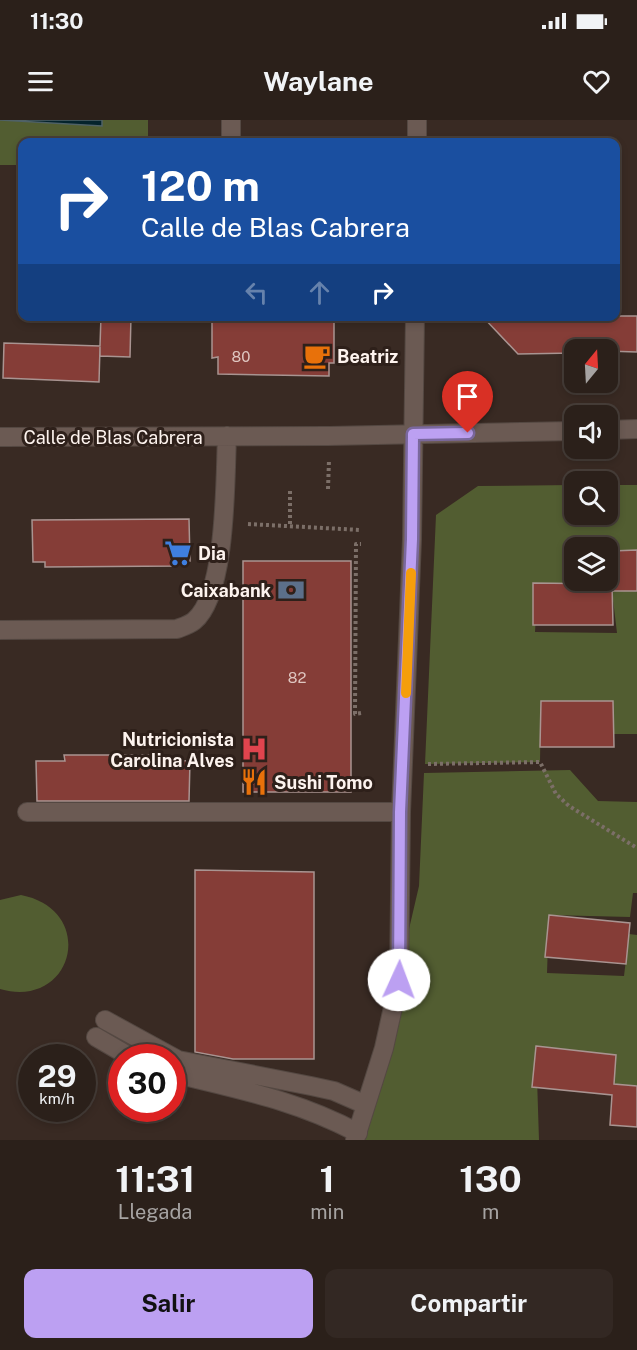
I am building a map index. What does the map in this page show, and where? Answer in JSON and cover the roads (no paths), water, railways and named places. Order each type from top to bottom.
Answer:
[{"type":"street","points":[[231,120],[231,138]]},
{"type":"street","points":[[417,120],[417,138]]},
{"type":"street","points":[[186,1076],[293,1103],[321,1114],[357,1137],[391,1021],[399,980],[400,812],[415,321]]},
{"type":"street","points":[[618,430],[637,429]]},
{"type":"street","name":"Calle de Blas Cabrera","points":[[0,438],[564,430]]},
{"type":"street","name":"Calle de Blas Cabrera","points":[[0,630],[177,629],[194,621],[212,591],[219,567],[227,436]]},
{"type":"street","points":[[27,812],[400,812]]},
{"type":"street","points":[[105,1020],[178,1060],[334,1091],[366,1105]]},
{"type":"street","points":[[96,1037],[108,1044]]},
{"type":"water","points":[[0,120],[102,120],[102,126]]},
{"type":"place","name":"Beatriz","points":[[317,356]]},
{"type":"place","name":"Dia","points":[[178,553]]},
{"type":"place","name":"Caixabank","points":[[291,590]]},
{"type":"place","name":"Nutricionista Carolina Alves","points":[[254,749]]},
{"type":"place","name":"Sushi Tomo","points":[[254,782]]}]
